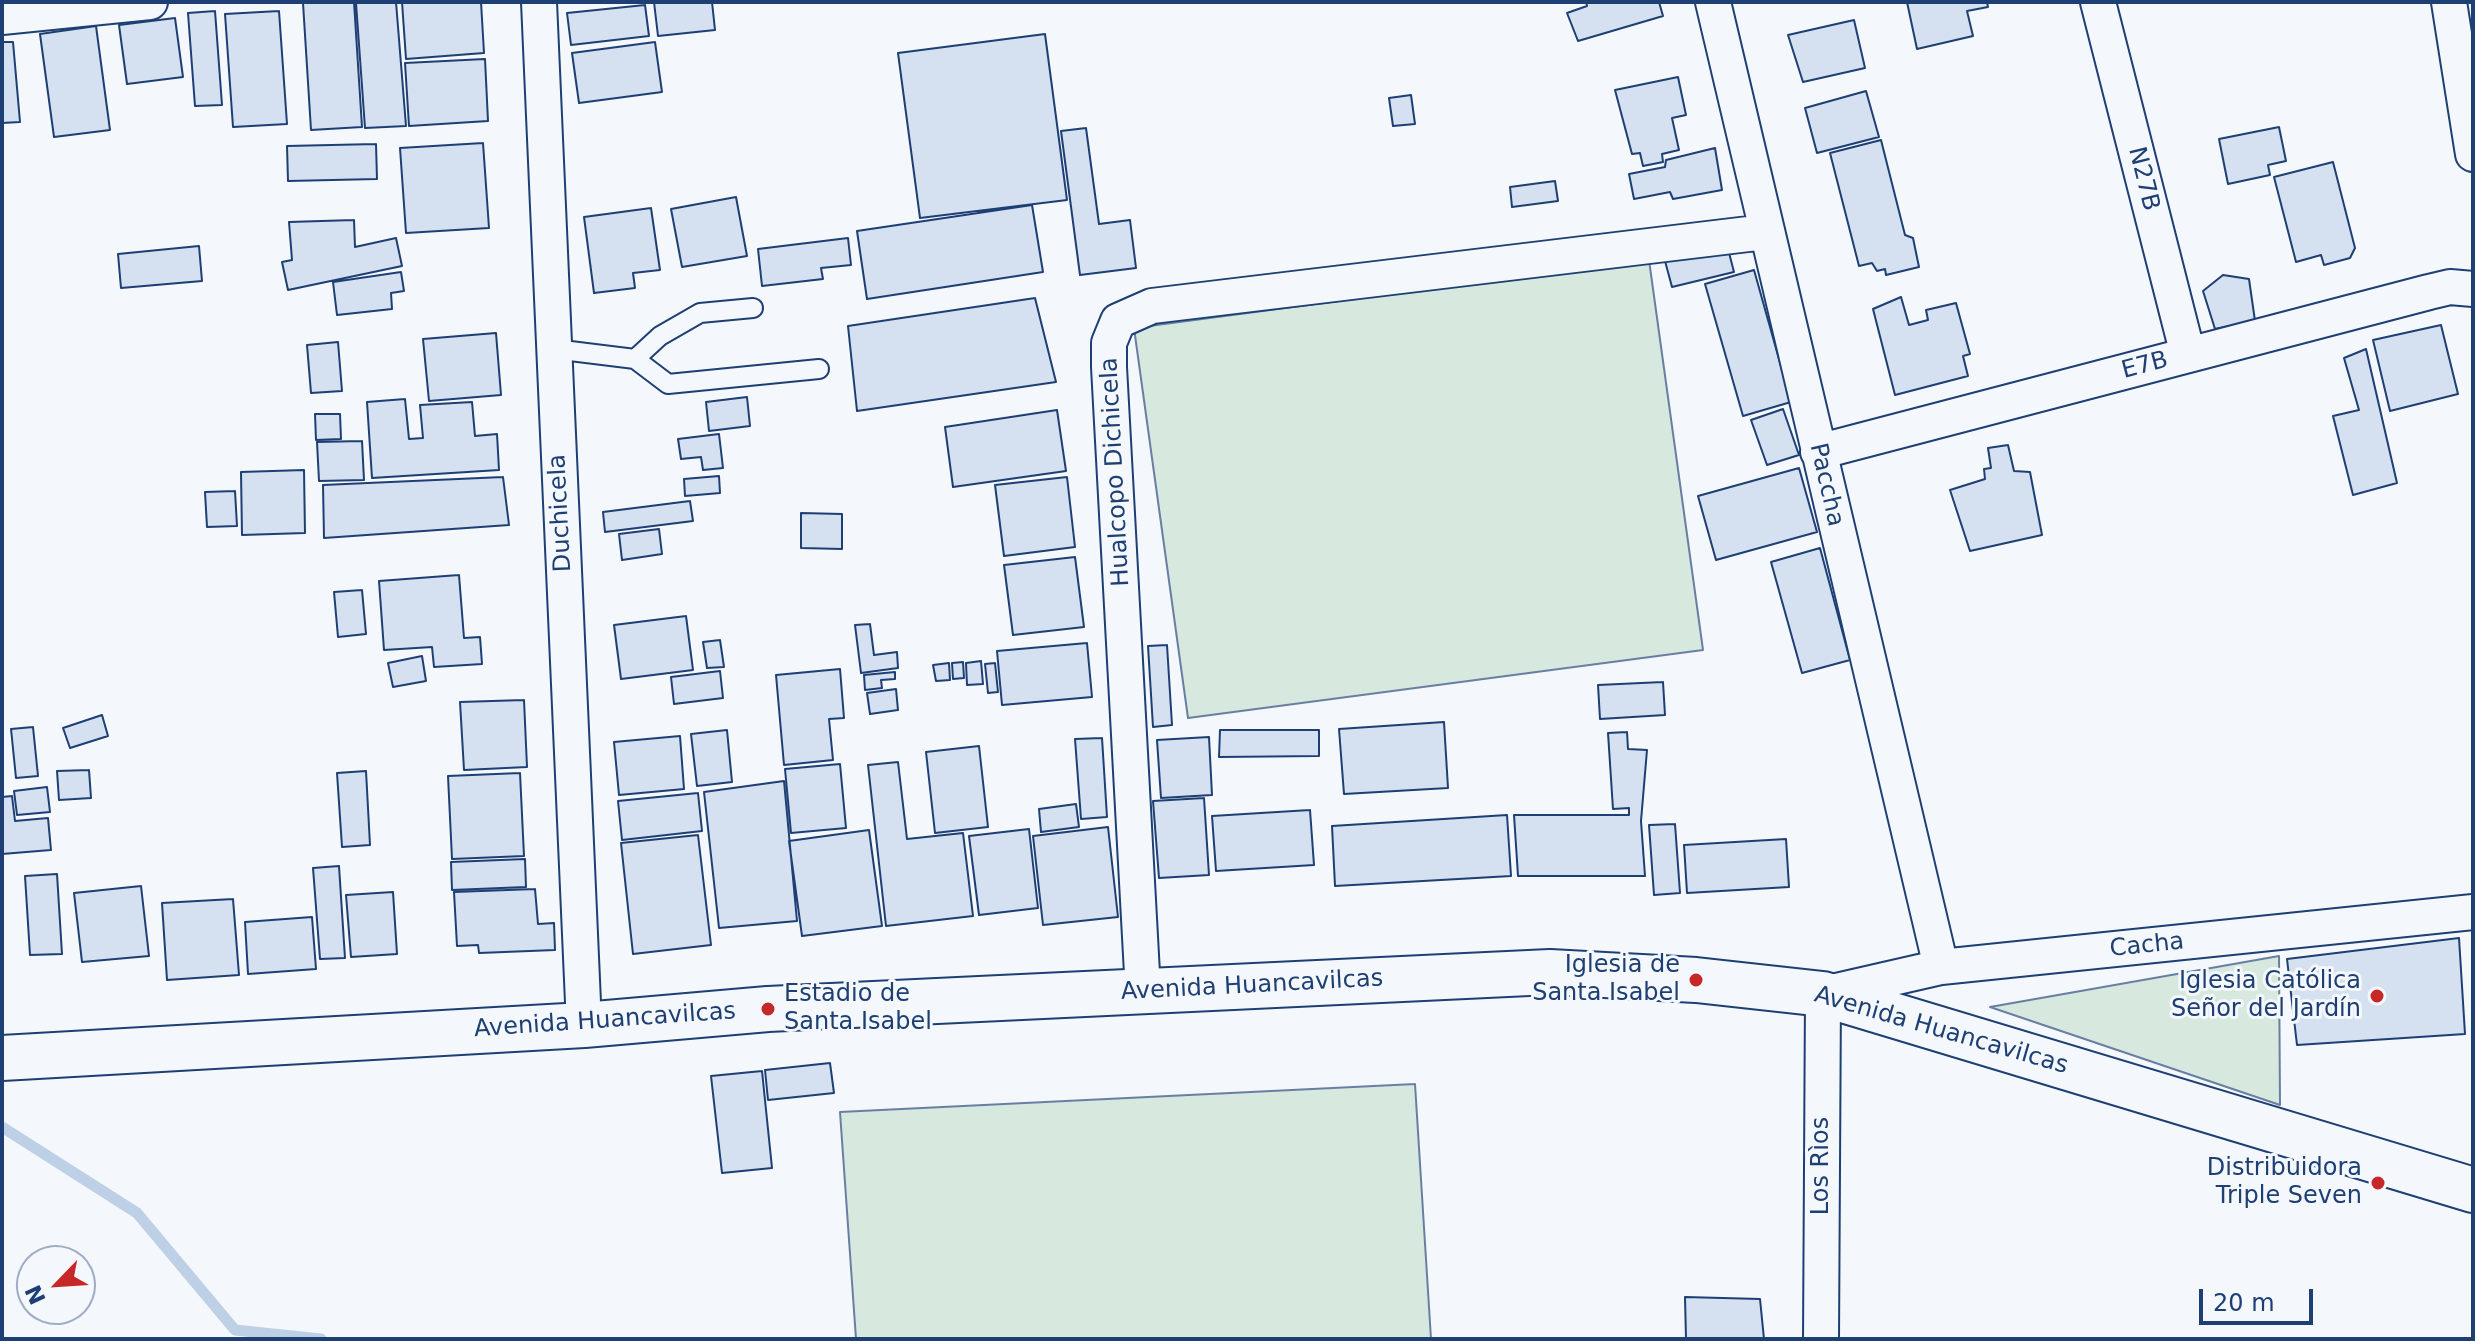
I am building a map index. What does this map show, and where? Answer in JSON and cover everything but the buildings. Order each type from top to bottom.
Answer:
[{"type":"street","points":[[2,17],[150,2]]},
{"type":"street","name":"Duchicela","points":[[539,2],[584,1025]]},
{"type":"street","name":"Paccha","points":[[1713,2],[1941,967]]},
{"type":"street","name":"N27B","points":[[2098,2],[2188,355]]},
{"type":"street","points":[[2449,2],[2473,154]]},
{"type":"street","name":"Hualcopo Dichicela","points":[[1143,992],[1109,367],[1109,343],[1118,321],[1152,306],[1765,232]]},
{"type":"street","name":"E7B","points":[[1818,452],[2429,292],[2450,287],[2473,289]]},
{"type":"street","name":"Cacha","points":[[1823,994],[1941,967],[2473,912]]},
{"type":"street","name":"Avenida Huancavilcas","points":[[2,1058],[584,1025],[768,1009],[1550,972],[1696,980],[1823,994],[2473,1190]]},
{"type":"street","name":"Los Rìos","points":[[1821,1339],[1823,994]]},
{"type":"lane","points":[[635,359],[660,336],[700,313],[753,308]]},
{"type":"lane","points":[[554,349],[635,359],[668,384],[819,369]]},
{"type":"shaded area","points":[[1649,260],[1703,650],[1188,718],[1134,328]]},
{"type":"shaded area","points":[[2279,956],[2280,1105],[1990,1007]]},
{"type":"shaded area","points":[[1415,1084],[1431,1339],[856,1339],[840,1112]]},
{"type":"waterway","points":[[2,1127],[137,1213],[235,1330],[321,1339]]},
{"type":"place","name":"Iglesia de Santa Isabel","points":[[1696,980]]},
{"type":"place","name":"Iglesia Católica Señor del Jardín","points":[[2377,996]]},
{"type":"place","name":"Estadio de Santa Isabel","points":[[768,1009]]},
{"type":"place","name":"Distribuidora Triple Seven","points":[[2378,1183]]}]
